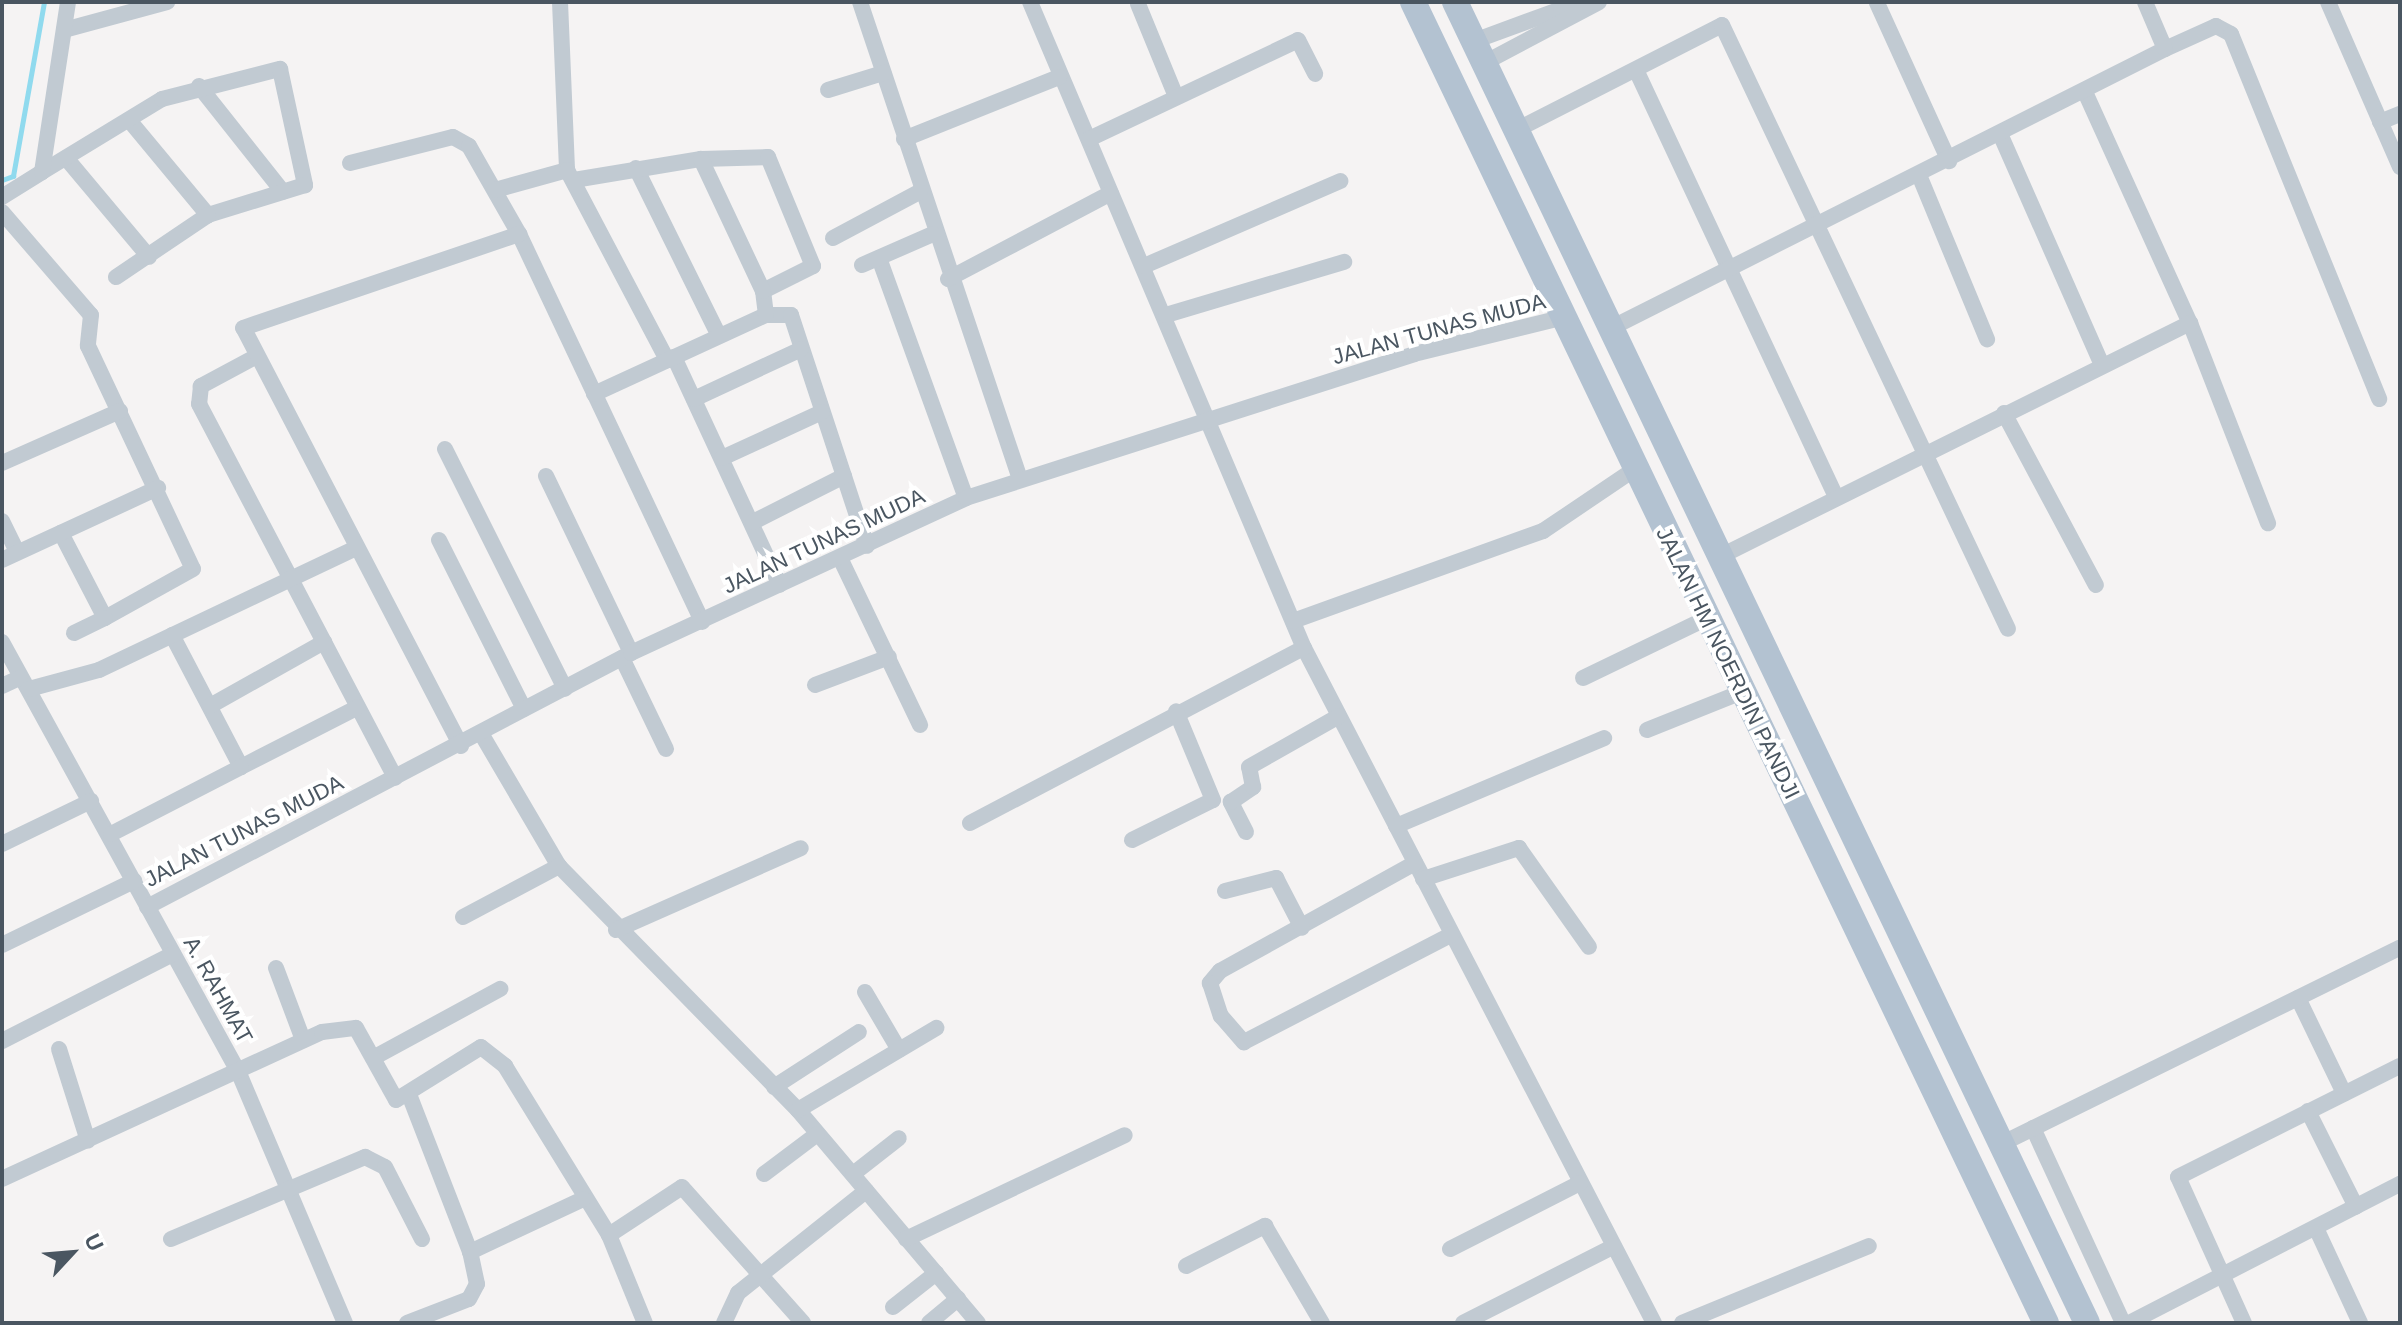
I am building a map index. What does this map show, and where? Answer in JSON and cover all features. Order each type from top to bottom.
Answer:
[{"type":"main road","name":"JALAN HM NOERDIN PANDJI","points":[[1413,2],[1561,318],[2046,1323]]},
{"type":"main road","name":"JALAN HM NOERDIN PANDJI","points":[[1455,2],[2087,1323]]},
{"type":"main road","points":[[1966,1157],[2000,1142]]},
{"type":"street","points":[[42,172],[68,2]]},
{"type":"street","points":[[64,30],[143,5],[167,2]]},
{"type":"street","points":[[560,2],[571,175],[694,399],[780,585]]},
{"type":"street","points":[[860,2],[948,279],[1020,479]]},
{"type":"street","points":[[1030,2],[1059,77],[1213,420],[1304,648],[1654,1323]]},
{"type":"street","points":[[1479,52],[1599,2]]},
{"type":"street","points":[[2145,2],[2165,49]]},
{"type":"street","points":[[2328,2],[2400,167]]},
{"type":"street","points":[[1877,3],[1949,161]]},
{"type":"street","points":[[1138,4],[1175,94]]},
{"type":"street","points":[[1479,52],[1561,9],[1582,9]]},
{"type":"street","points":[[1516,130],[1637,72],[1722,25],[2008,629]]},
{"type":"street","points":[[1611,328],[1815,222],[2001,136],[2165,49],[2216,26],[2231,34],[2379,399]]},
{"type":"street","points":[[1089,139],[1175,94],[1298,40],[1315,74]]},
{"type":"street","points":[[2,197],[129,120],[199,86],[280,69],[309,179],[283,192],[208,215],[116,277]]},
{"type":"street","points":[[1637,72],[1732,265],[1836,496]]},
{"type":"street","points":[[828,90],[883,73]]},
{"type":"street","points":[[904,139],[1059,77]]},
{"type":"street","points":[[199,86],[283,192]]},
{"type":"street","points":[[2085,92],[2190,323],[2268,523]]},
{"type":"street","points":[[2380,122],[2400,114]]},
{"type":"street","points":[[129,120],[208,215]]},
{"type":"street","points":[[2001,136],[2101,363]]},
{"type":"street","points":[[350,163],[453,137],[469,146],[519,234],[702,622]]},
{"type":"street","points":[[495,190],[571,175],[701,159],[768,157],[813,266],[763,291]]},
{"type":"street","points":[[66,158],[149,257]]},
{"type":"street","points":[[701,159],[763,291],[766,315]]},
{"type":"street","points":[[636,168],[719,336]]},
{"type":"street","points":[[1919,175],[1987,339]]},
{"type":"street","points":[[1144,266],[1340,181]]},
{"type":"street","points":[[833,238],[919,192]]},
{"type":"street","points":[[948,279],[1111,193]]},
{"type":"street","points":[[2,212],[91,315],[88,346],[158,488],[193,569],[74,633]]},
{"type":"street","points":[[461,746],[243,328],[519,234]]},
{"type":"street","points":[[862,265],[933,234]]},
{"type":"street","points":[[879,258],[966,498]]},
{"type":"street","points":[[1166,315],[1344,262]]},
{"type":"street","points":[[594,394],[766,315],[788,310],[867,546]]},
{"type":"street","name":"JALAN TUNAS MUDA","points":[[147,907],[482,735],[524,709],[626,656],[841,560],[966,498],[1414,354],[1561,318]]},
{"type":"street","points":[[1721,556],[2101,363],[2190,323]]},
{"type":"street","points":[[694,399],[801,349]]},
{"type":"street","points":[[257,356],[201,386],[197,397],[395,778]]},
{"type":"street","points":[[2,463],[120,411]]},
{"type":"street","points":[[722,458],[822,412]]},
{"type":"street","points":[[2004,413],[2096,585]]},
{"type":"street","points":[[445,449],[565,689]]},
{"type":"street","points":[[1293,621],[1543,531],[1635,469]]},
{"type":"street","points":[[546,476],[666,749]]},
{"type":"street","points":[[753,522],[844,476]]},
{"type":"street","points":[[2,521],[9,556],[158,488]]},
{"type":"street","points":[[61,533],[105,618]]},
{"type":"street","points":[[439,540],[524,709]]},
{"type":"street","points":[[2,686],[99,670],[356,548]]},
{"type":"street","points":[[841,560],[920,725]]},
{"type":"street","points":[[1583,678],[1707,618]]},
{"type":"street","points":[[172,635],[241,767]]},
{"type":"street","name":"A. RAHMAT","points":[[2,642],[111,834],[147,907],[238,1071],[345,1323]]},
{"type":"street","points":[[210,706],[324,642]]},
{"type":"street","points":[[970,823],[1176,711],[1304,648]]},
{"type":"street","points":[[815,685],[889,657]]},
{"type":"street","points":[[1647,730],[1742,692]]},
{"type":"street","points":[[111,834],[358,707]]},
{"type":"street","points":[[1132,840],[1213,800],[1176,711]]},
{"type":"street","points":[[1246,832],[1231,802],[1253,787],[1249,767],[1339,716]]},
{"type":"street","points":[[482,735],[559,866],[616,930],[798,1110],[978,1323]]},
{"type":"street","points":[[1396,826],[1604,738]]},
{"type":"street","points":[[3,839],[91,801]]},
{"type":"street","points":[[616,930],[801,848]]},
{"type":"street","points":[[1452,934],[1239,1041],[1210,983],[1302,928],[1419,871],[1519,848],[1589,947]]},
{"type":"street","points":[[463,917],[559,866]]},
{"type":"street","points":[[1225,891],[1276,878],[1302,928]]},
{"type":"street","points":[[2,945],[134,881]]},
{"type":"street","points":[[2000,1142],[2400,948]]},
{"type":"street","points":[[2,1041],[173,954]]},
{"type":"street","points":[[276,968],[303,1040]]},
{"type":"street","points":[[373,1058],[500,989]]},
{"type":"street","points":[[865,992],[899,1050]]},
{"type":"street","points":[[2298,998],[2344,1093]]},
{"type":"street","points":[[2,1179],[303,1040],[349,1025],[373,1058],[392,1097],[410,1097],[474,1050],[492,1052],[583,1199],[609,1235],[645,1323]]},
{"type":"street","points":[[798,1110],[936,1028]]},
{"type":"street","points":[[774,1087],[859,1032]]},
{"type":"street","points":[[59,1049],[88,1141]]},
{"type":"street","points":[[2244,1323],[2178,1177],[2400,1066]]},
{"type":"street","points":[[407,1323],[469,1299],[477,1284],[470,1252],[410,1097]]},
{"type":"street","points":[[2308,1111],[2356,1207]]},
{"type":"street","points":[[2033,1128],[2126,1323],[2400,1184]]},
{"type":"street","points":[[764,1174],[817,1134]]},
{"type":"street","points":[[906,1239],[1125,1135]]},
{"type":"street","points":[[853,1174],[899,1138]]},
{"type":"street","points":[[171,1239],[348,1162],[377,1160],[422,1239]]},
{"type":"street","points":[[1450,1249],[1580,1183]]},
{"type":"street","points":[[609,1235],[682,1187],[803,1323]]},
{"type":"street","points":[[724,1323],[738,1293],[866,1191]]},
{"type":"street","points":[[470,1252],[583,1199]]},
{"type":"street","points":[[1186,1266],[1265,1226],[1322,1323]]},
{"type":"street","points":[[2316,1228],[2360,1323]]},
{"type":"street","points":[[1463,1323],[1614,1246]]},
{"type":"street","points":[[1682,1323],[1869,1246]]},
{"type":"street","points":[[893,1307],[936,1273]]},
{"type":"street","points":[[929,1323],[958,1299]]},
{"type":"waterway","points":[[2,180],[13,176],[44,2]]}]
